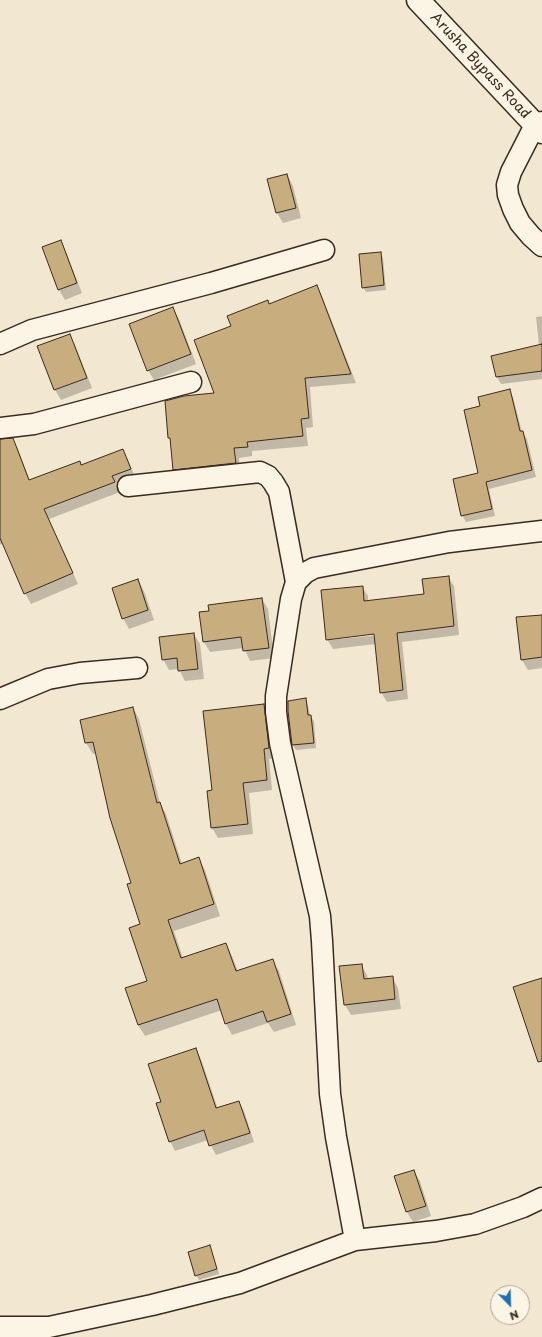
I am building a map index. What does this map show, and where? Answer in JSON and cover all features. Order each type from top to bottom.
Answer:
[{"type":"main road","name":"Arusha Bypass Road","points":[[418,0],[540,126]]},
{"type":"street","points":[[540,126],[511,172],[507,186],[508,195],[520,223],[542,246]]},
{"type":"street","points":[[0,344],[32,330],[211,283],[324,250]]},
{"type":"street","points":[[0,428],[34,424],[191,382]]},
{"type":"street","points":[[128,486],[260,472],[268,476],[274,482],[279,492],[296,582],[290,606],[276,696],[276,712],[280,743],[320,916],[330,1094],[336,1137],[355,1240]]},
{"type":"street","points":[[296,582],[305,573],[314,568],[332,564],[449,542],[542,531]]},
{"type":"street","points":[[0,699],[48,679],[80,673],[137,668]]},
{"type":"street","points":[[0,1327],[49,1327],[181,1298],[240,1283],[355,1240],[436,1231],[476,1224],[523,1207],[542,1198]]},
{"type":"building","points":[[287,174],[296,208],[276,213],[267,179]]},
{"type":"building","points":[[61,240],[77,283],[58,290],[42,247]]},
{"type":"building","points":[[381,252],[384,285],[362,288],[359,254]]},
{"type":"building","points":[[317,285],[351,374],[305,378],[309,418],[301,419],[303,436],[247,442],[248,447],[234,448],[236,463],[173,470],[170,438],[168,438],[165,401],[184,396],[214,393],[194,340],[231,326],[227,316],[268,300],[269,304]]},
{"type":"building","points":[[173,307],[191,354],[147,371],[129,324]]},
{"type":"building","points":[[70,334],[87,378],[54,390],[37,346]]},
{"type":"building","points":[[542,344],[542,371],[496,377],[491,356]]},
{"type":"building","points":[[510,389],[520,431],[523,431],[532,470],[486,482],[492,509],[461,516],[453,479],[478,473],[464,410],[480,406],[478,397]]},
{"type":"building","points":[[13,438],[29,480],[80,461],[81,465],[123,449],[131,469],[112,476],[115,482],[44,509],[73,573],[24,594],[0,538],[0,439]]},
{"type":"building","points":[[449,576],[454,626],[397,633],[403,690],[380,693],[374,634],[326,640],[321,590],[363,586],[364,601],[424,594],[422,579]]},
{"type":"building","points":[[138,579],[148,610],[122,619],[112,588]]},
{"type":"building","points":[[262,598],[269,648],[243,651],[241,637],[203,642],[199,612],[209,611],[208,605]]},
{"type":"building","points":[[542,615],[542,657],[521,660],[516,617]]},
{"type":"building","points":[[194,633],[198,669],[178,671],[177,658],[162,660],[159,637]]},
{"type":"building","points":[[306,698],[308,715],[311,715],[314,743],[292,745],[288,701]]},
{"type":"building","points":[[264,704],[269,748],[264,749],[267,780],[243,783],[248,824],[211,828],[207,791],[212,790],[203,711]]},
{"type":"building","points":[[133,707],[157,803],[160,802],[180,864],[199,857],[214,904],[168,920],[181,958],[226,943],[236,971],[273,959],[291,1014],[267,1022],[263,1011],[225,1024],[217,999],[138,1025],[125,988],[147,981],[129,928],[140,924],[127,884],[131,883],[110,818],[93,742],[85,743],[80,720]]},
{"type":"building","points":[[362,964],[364,979],[393,976],[395,999],[344,1005],[339,966]]},
{"type":"building","points":[[542,978],[542,1061],[538,1062],[513,987]]},
{"type":"building","points":[[196,1048],[216,1108],[239,1101],[250,1133],[209,1146],[204,1130],[169,1142],[156,1103],[161,1102],[148,1064]]},
{"type":"building","points":[[414,1170],[426,1206],[406,1212],[394,1176]]},
{"type":"building","points":[[210,1245],[217,1269],[195,1276],[188,1252]]}]
